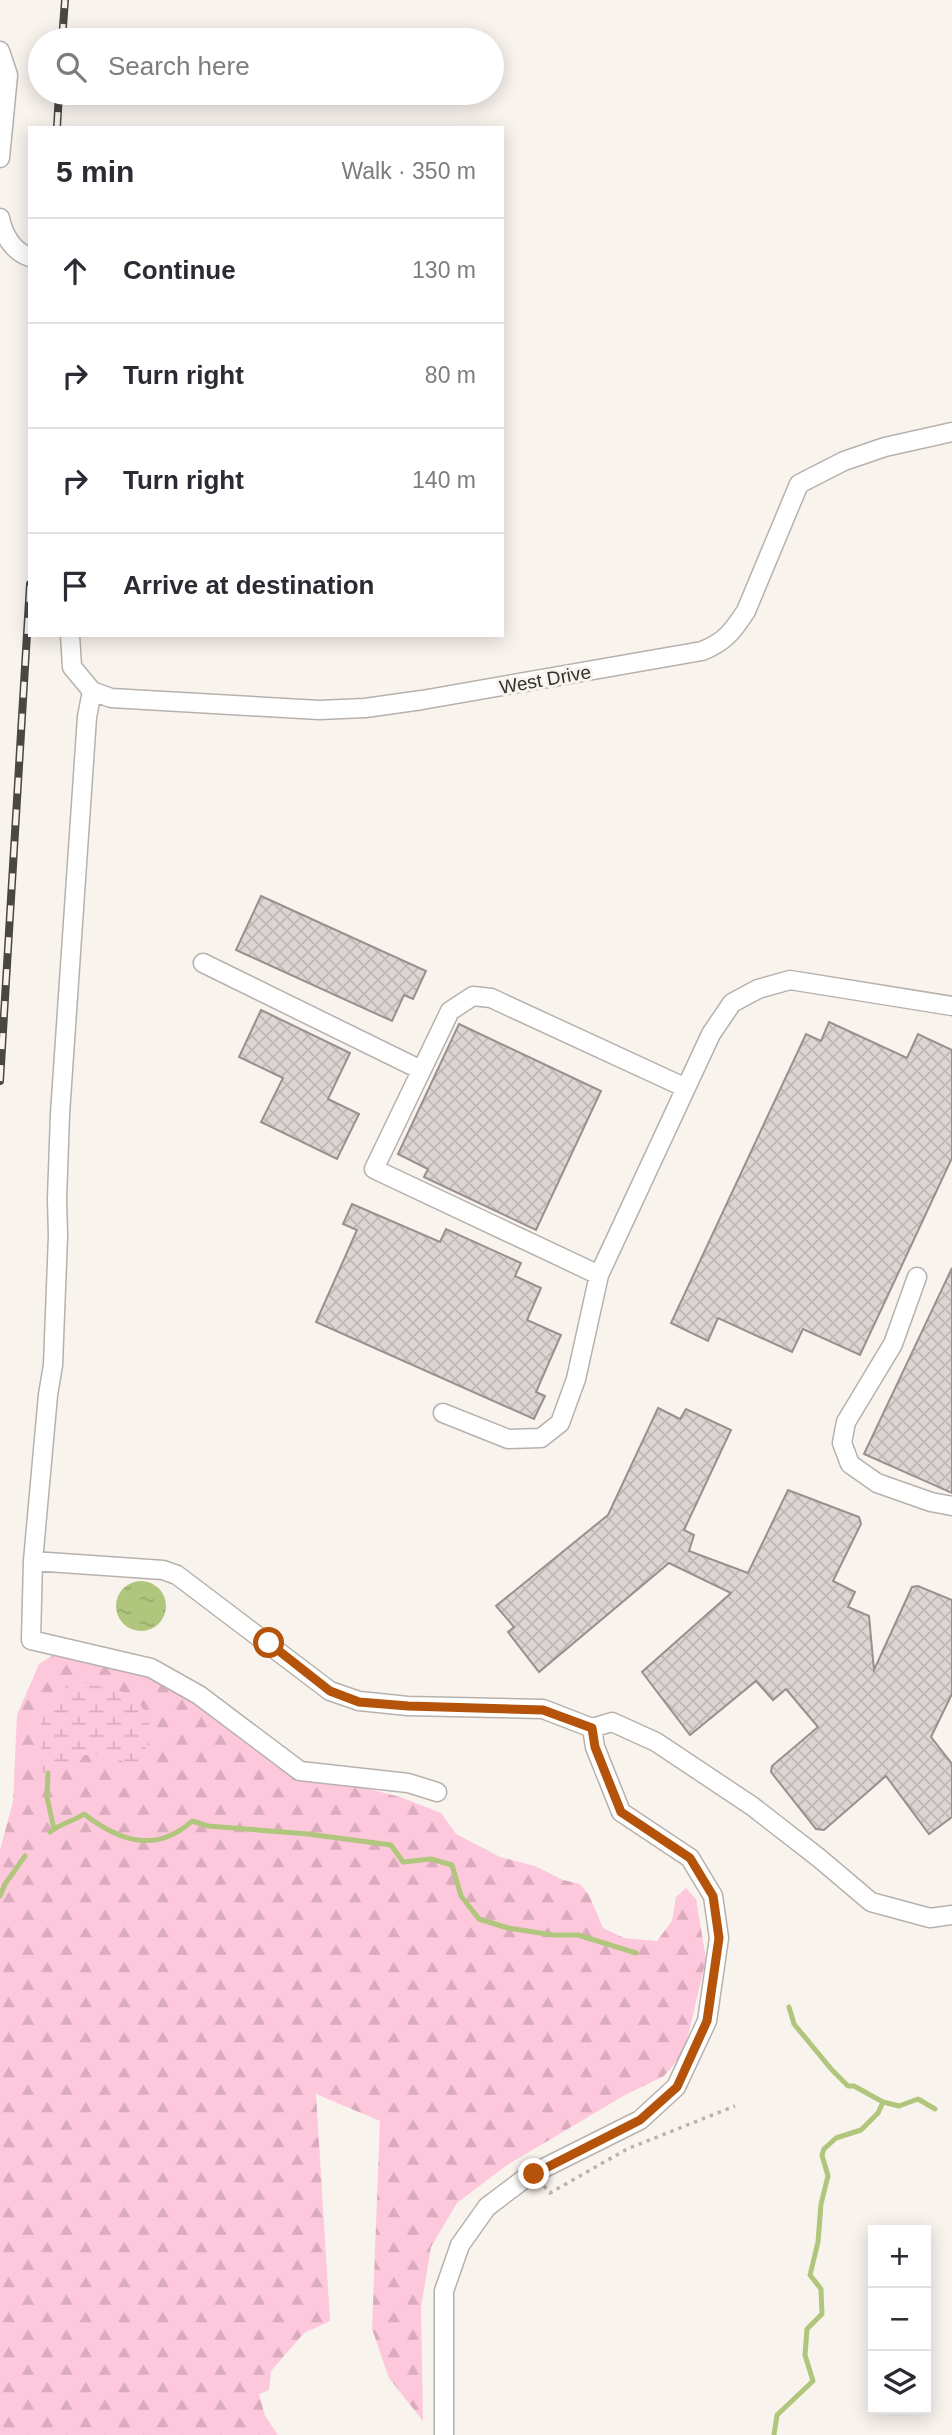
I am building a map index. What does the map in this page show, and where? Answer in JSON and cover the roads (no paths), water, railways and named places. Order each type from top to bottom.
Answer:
[{"type":"street","points":[[0,51],[8,75],[0,158]]},
{"type":"street","points":[[0,218],[2,229],[13,246],[28,256]]},
{"type":"street","name":"West Drive","points":[[92,691],[111,698],[204,704],[319,710],[365,708],[702,651],[719,644],[734,630],[746,611],[799,484],[844,461],[885,447],[952,432]]},
{"type":"street","points":[[70,637],[72,667],[92,691],[86,730],[60,1114],[53,1364],[33,1561],[32,1640],[151,1668],[199,1695],[300,1770],[408,1783],[437,1792]]},
{"type":"street","points":[[203,963],[421,1070]]},
{"type":"street","points":[[443,1413],[508,1439],[541,1438],[559,1423],[576,1379],[599,1275],[711,1034],[732,1003],[758,989],[790,980],[952,1006]]},
{"type":"street","points":[[599,1275],[374,1169],[450,1011],[473,996],[491,998],[686,1088]]},
{"type":"street","points":[[917,1278],[893,1344],[846,1422],[842,1443],[850,1464],[877,1483],[930,1502],[952,1506]]},
{"type":"street","points":[[33,1561],[163,1570],[177,1575],[330,1691],[359,1702],[543,1710],[592,1728],[612,1722],[656,1742],[752,1806],[871,1902],[930,1918],[952,1915]]},
{"type":"street","points":[[444,2435],[444,2291],[460,2245],[487,2207],[534,2174],[640,2120],[677,2087],[707,2021],[719,1938],[713,1896],[690,1858],[621,1812],[595,1747],[592,1728]]},
{"type":"water","points":[[141,1581],[158,1589],[166,1606],[158,1623],[141,1631],[124,1623],[116,1606],[124,1589]]},
{"type":"waterway","points":[[48,1773],[47,1797],[54,1829]]},
{"type":"waterway","points":[[50,1832],[84,1814],[111,1831],[138,1840],[165,1838],[192,1821],[208,1826],[308,1834],[391,1845],[403,1862],[431,1859],[452,1865],[461,1896],[479,1919],[508,1928],[553,1935],[578,1935],[636,1953]]},
{"type":"waterway","points":[[0,1896],[5,1884],[25,1856]]},
{"type":"waterway","points":[[789,2007],[794,2024],[848,2086],[854,2086],[883,2102],[899,2106],[918,2099],[935,2109]]},
{"type":"waterway","points":[[774,2435],[777,2415],[813,2381],[805,2355],[807,2329],[822,2314],[821,2289],[810,2275],[828,2176],[822,2155],[824,2149],[836,2138],[861,2130],[878,2113],[883,2102]]},
{"type":"railway","points":[[63,28],[65,0]]},
{"type":"railway","points":[[57,126],[58,105]]},
{"type":"railway","points":[[0,1081],[28,617]]}]
